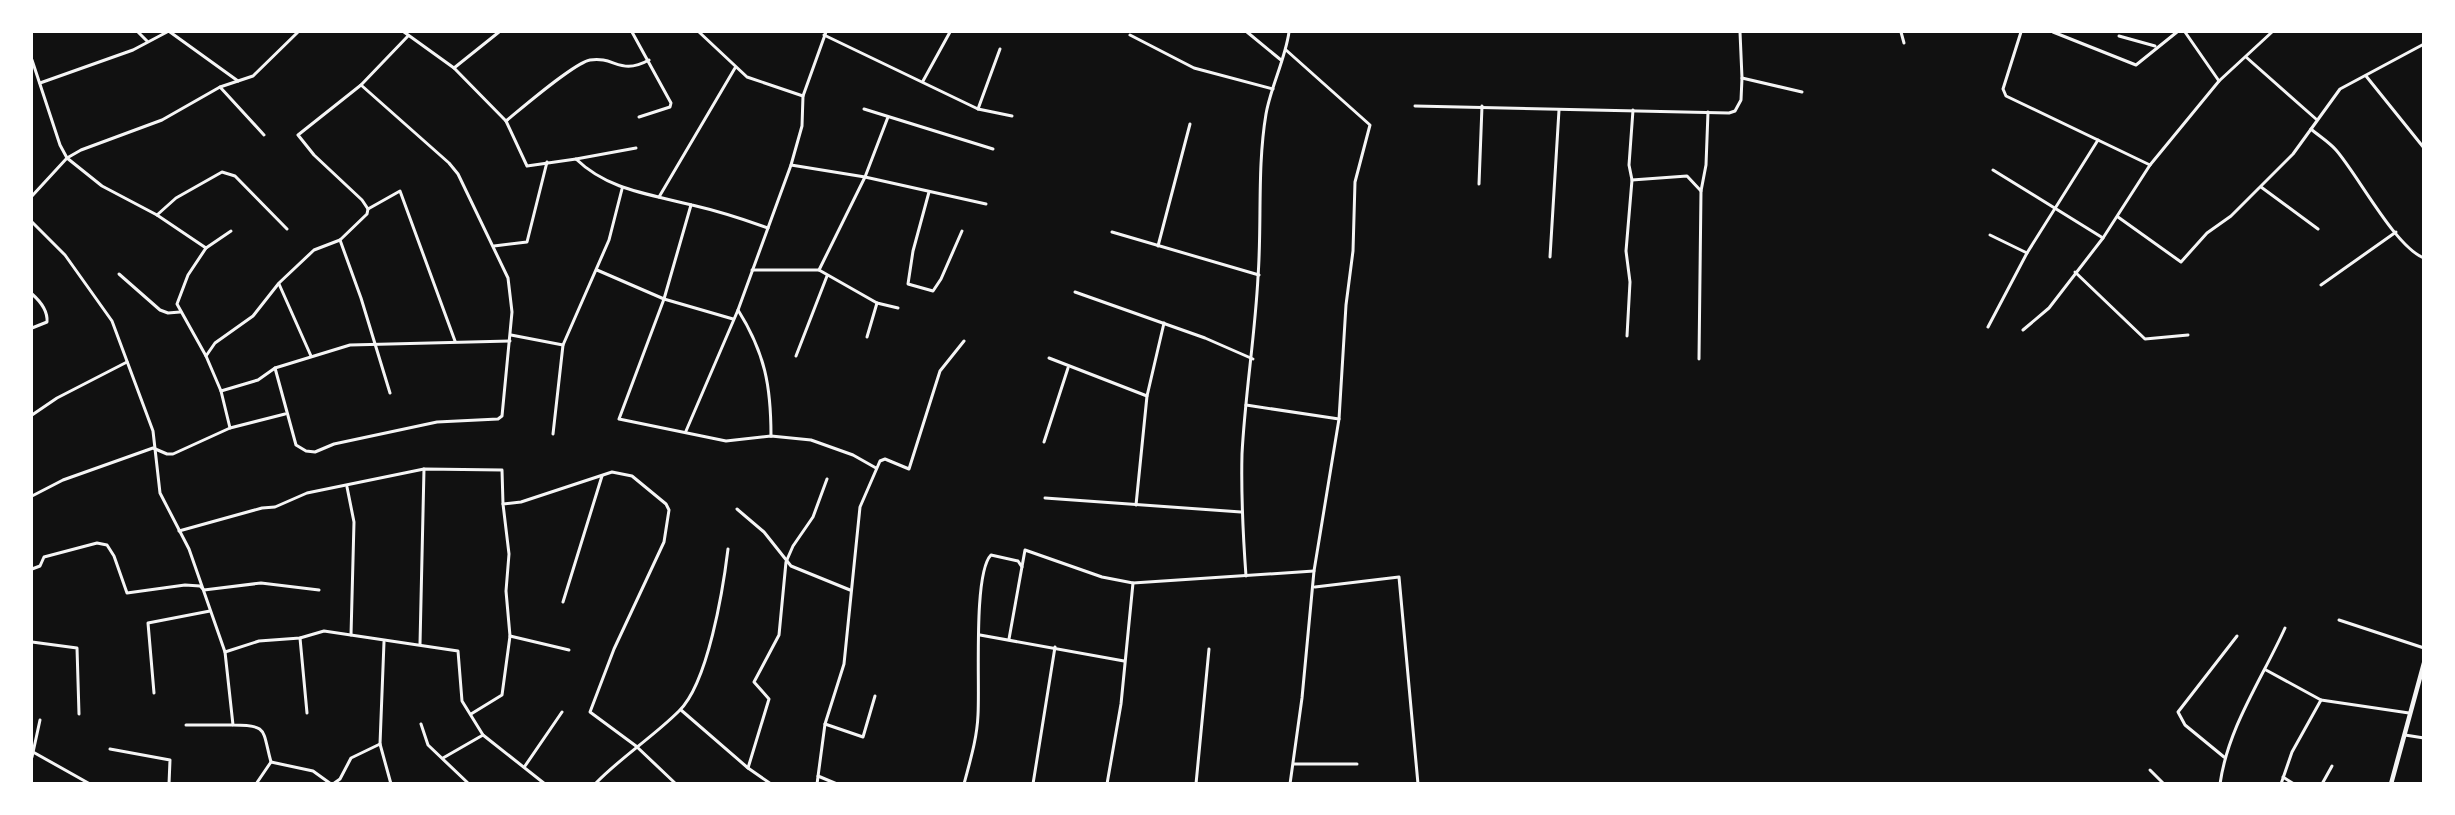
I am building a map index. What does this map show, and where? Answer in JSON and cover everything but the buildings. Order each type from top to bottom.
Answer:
[{"type":"main road","points":[[2391,783],[2424,663]]},
{"type":"street","points":[[138,32],[147,41]]},
{"type":"street","points":[[40,83],[133,50],[169,32],[237,81]]},
{"type":"street","points":[[32,196],[67,159],[81,150],[176,114],[219,87],[260,72],[298,32]]},
{"type":"street","points":[[404,32],[454,68],[506,121],[514,134],[524,164],[533,166],[636,148]]},
{"type":"street","points":[[454,68],[499,32]]},
{"type":"street","points":[[632,32],[670,100],[670,107],[639,117]]},
{"type":"street","points":[[699,32],[735,68],[753,81],[802,96]]},
{"type":"street","points":[[923,81],[950,32]]},
{"type":"street","points":[[1246,32],[1281,60]]},
{"type":"street","points":[[1246,576],[1241,512],[1246,405],[1253,359],[1259,275],[1263,137],[1266,112],[1286,50],[1289,32]]},
{"type":"street","points":[[1415,106],[1735,111],[1741,100],[1740,32]]},
{"type":"street","points":[[1901,32],[1904,42]]},
{"type":"street","points":[[2021,32],[2003,89],[2004,93],[2150,165]]},
{"type":"street","points":[[2053,32],[2136,65],[2141,63],[2156,46],[2177,32]]},
{"type":"street","points":[[2185,32],[2219,81]]},
{"type":"street","points":[[2023,330],[2043,315],[2118,217],[2150,165],[2219,81],[2272,32]]},
{"type":"street","points":[[686,431],[738,310],[791,165],[802,126],[802,96],[825,33],[978,109],[1011,116]]},
{"type":"street","points":[[1130,35],[1194,68],[1273,89]]},
{"type":"street","points":[[368,209],[326,163],[314,155],[298,135],[361,85],[408,36]]},
{"type":"street","points":[[2119,36],[2156,46]]},
{"type":"street","points":[[2118,217],[2181,262],[2207,233],[2231,216],[2293,154],[2340,89],[2424,44]]},
{"type":"street","points":[[978,109],[1000,49]]},
{"type":"street","points":[[1286,50],[1370,125],[1355,182],[1353,251],[1346,305],[1339,419],[1314,572],[1294,764],[1290,783]]},
{"type":"street","points":[[2246,57],[2316,120]]},
{"type":"street","points":[[32,60],[60,145],[67,159],[112,192],[157,215],[206,248]]},
{"type":"street","points":[[506,121],[581,63],[600,60],[621,67],[634,67],[649,60]]},
{"type":"street","points":[[659,197],[735,68]]},
{"type":"street","points":[[2366,76],[2424,148]]},
{"type":"street","points":[[1742,78],[1802,92]]},
{"type":"street","points":[[275,368],[285,414],[296,446],[306,451],[315,452],[334,444],[436,422],[498,419],[502,416],[512,312],[508,278],[458,174],[361,85]]},
{"type":"street","points":[[219,87],[264,135]]},
{"type":"street","points":[[1479,184],[1482,106]]},
{"type":"street","points":[[864,110],[993,149]]},
{"type":"street","points":[[1550,257],[1559,110]]},
{"type":"street","points":[[1627,336],[1630,282],[1626,252],[1632,180],[1629,165],[1633,110]]},
{"type":"street","points":[[1699,359],[1701,191],[1706,165],[1708,112]]},
{"type":"street","points":[[819,270],[865,177],[888,117]]},
{"type":"street","points":[[1158,246],[1190,124]]},
{"type":"street","points":[[2311,129],[2337,151],[2396,232],[2418,256],[2424,258]]},
{"type":"street","points":[[1988,327],[2027,253],[2098,140]]},
{"type":"street","points":[[576,159],[600,179],[622,189],[692,205],[768,228]]},
{"type":"street","points":[[494,246],[527,242],[547,162]]},
{"type":"street","points":[[791,165],[865,177],[986,204]]},
{"type":"street","points":[[1994,170],[2103,238]]},
{"type":"street","points":[[157,215],[176,198],[222,172],[235,176],[287,229]]},
{"type":"street","points":[[1632,180],[1687,176],[1701,191]]},
{"type":"street","points":[[2260,187],[2318,229]]},
{"type":"street","points":[[553,434],[563,345],[609,240],[622,189]]},
{"type":"street","points":[[206,356],[215,343],[253,316],[279,284],[314,250],[340,240],[367,214],[368,209],[400,191],[455,341]]},
{"type":"street","points":[[929,192],[908,284],[933,291],[941,279],[962,231]]},
{"type":"street","points":[[692,205],[664,299],[619,418],[726,441],[771,436],[811,440],[833,447],[876,468]]},
{"type":"street","points":[[32,222],[65,255],[98,298],[112,321],[153,431],[153,448],[160,493],[204,590],[225,652],[232,725]]},
{"type":"street","points":[[230,428],[221,391],[206,356],[177,304],[180,290],[206,248],[231,231]]},
{"type":"street","points":[[1112,232],[1259,275]]},
{"type":"street","points":[[2321,285],[2396,232]]},
{"type":"street","points":[[1990,235],[2027,253]]},
{"type":"street","points":[[340,240],[390,393]]},
{"type":"street","points":[[597,270],[664,299],[733,319]]},
{"type":"street","points":[[752,270],[819,270],[877,303],[898,308]]},
{"type":"street","points":[[2075,272],[2145,339],[2188,335]]},
{"type":"street","points":[[119,274],[160,310],[168,314],[180,312]]},
{"type":"street","points":[[796,356],[827,276]]},
{"type":"street","points":[[279,284],[311,356]]},
{"type":"street","points":[[1075,292],[1164,323],[1253,359]]},
{"type":"street","points":[[32,294],[44,308],[47,318],[47,322],[32,328]]},
{"type":"street","points":[[867,337],[877,303]]},
{"type":"street","points":[[738,310],[752,332],[764,362],[771,396],[771,436]]},
{"type":"street","points":[[1137,505],[1147,396],[1164,323]]},
{"type":"street","points":[[511,335],[563,345]]},
{"type":"street","points":[[221,391],[258,380],[275,368],[350,345],[510,341]]},
{"type":"street","points":[[817,783],[825,724],[844,664],[860,507],[880,461],[885,459],[909,469],[940,371],[964,341]]},
{"type":"street","points":[[1049,358],[1068,368],[1147,396]]},
{"type":"street","points":[[32,414],[57,398],[127,362]]},
{"type":"street","points":[[1044,442],[1068,368]]},
{"type":"street","points":[[1246,405],[1339,419]]},
{"type":"street","points":[[32,496],[63,480],[153,448],[173,454],[230,428],[285,414]]},
{"type":"street","points":[[179,531],[262,508],[275,507],[308,494],[424,469],[502,470],[508,554],[506,591],[510,636],[502,695],[471,714]]},
{"type":"street","points":[[420,644],[424,469]]},
{"type":"street","points":[[504,504],[521,502],[612,472],[632,476],[658,497],[669,510],[664,542],[614,648],[590,712],[636,746],[676,783]]},
{"type":"street","points":[[563,602],[602,476]]},
{"type":"street","points":[[748,768],[769,699],[754,682],[779,635],[786,562],[793,546],[813,517],[826,479]]},
{"type":"street","points":[[347,487],[354,522],[351,635]]},
{"type":"street","points":[[1045,498],[1241,512]]},
{"type":"street","points":[[737,509],[764,532],[786,562],[799,570],[850,590]]},
{"type":"street","points":[[32,569],[40,566],[44,557],[97,543],[107,546],[114,556],[127,593],[184,585],[200,586],[204,590],[261,583],[318,590]]},
{"type":"street","points":[[595,783],[636,746],[681,711],[696,688],[720,601],[728,549]]},
{"type":"street","points":[[1009,639],[1025,550],[1102,577],[1133,583],[1314,572]]},
{"type":"street","points":[[964,783],[976,734],[981,593],[986,560],[991,555],[1018,561],[1022,567]]},
{"type":"street","points":[[1314,587],[1400,577],[1418,783]]},
{"type":"street","points":[[1107,783],[1121,704],[1133,583]]},
{"type":"street","points":[[154,693],[148,623],[210,611]]},
{"type":"street","points":[[2339,620],[2424,648]]},
{"type":"street","points":[[2220,783],[2224,757],[2241,714],[2266,670],[2285,628]]},
{"type":"street","points":[[225,652],[259,641],[300,638],[324,631],[384,642],[420,644],[458,651],[462,701],[483,735],[545,783]]},
{"type":"street","points":[[980,635],[1124,661]]},
{"type":"street","points":[[510,636],[569,650]]},
{"type":"street","points":[[2224,757],[2185,725],[2178,712],[2237,636]]},
{"type":"street","points":[[300,638],[307,713]]},
{"type":"street","points":[[32,642],[77,648],[79,714]]},
{"type":"street","points":[[384,642],[380,744],[392,783]]},
{"type":"street","points":[[1033,783],[1055,647]]},
{"type":"street","points":[[1196,783],[1209,650]]},
{"type":"street","points":[[2266,670],[2321,700],[2409,713]]},
{"type":"street","points":[[825,724],[863,737],[875,696]]},
{"type":"street","points":[[2281,783],[2292,752],[2321,700]]},
{"type":"street","points":[[681,711],[748,768],[771,783]]},
{"type":"street","points":[[525,766],[562,712]]},
{"type":"street","points":[[32,757],[40,720]]},
{"type":"street","points":[[421,724],[428,745],[469,783]]},
{"type":"street","points":[[186,725],[259,726],[271,762]]},
{"type":"street","points":[[443,758],[483,735]]},
{"type":"street","points":[[2403,735],[2424,738]]},
{"type":"street","points":[[271,762],[313,771],[332,783],[340,779],[351,758],[380,744]]},
{"type":"street","points":[[110,749],[170,760],[169,783]]},
{"type":"street","points":[[33,752],[90,783]]},
{"type":"street","points":[[256,783],[271,762]]},
{"type":"street","points":[[1294,764],[1357,764]]},
{"type":"street","points":[[2322,783],[2332,766]]},
{"type":"street","points":[[2150,770],[2164,783]]},
{"type":"street","points":[[818,776],[837,783]]},
{"type":"street","points":[[2283,777],[2294,783]]}]
